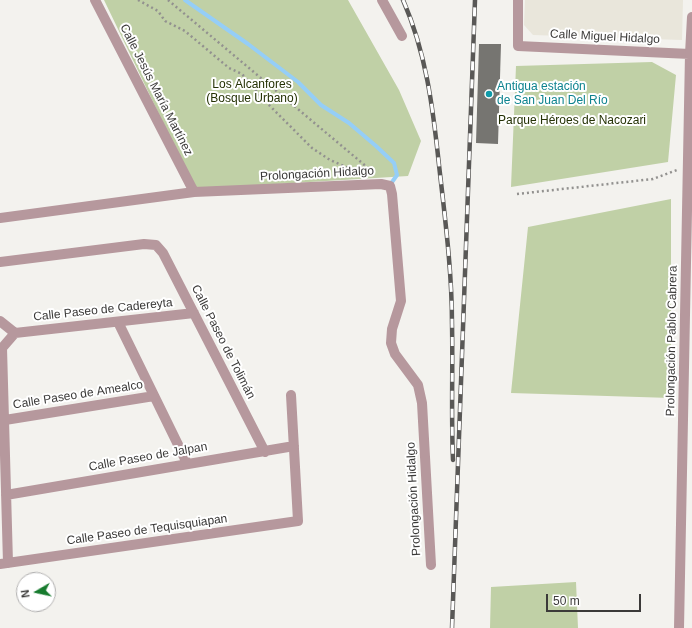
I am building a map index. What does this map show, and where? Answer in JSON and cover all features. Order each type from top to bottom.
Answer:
[{"type":"street","name":"Calle Jesús María Martínez","points":[[96,0],[194,192]]},
{"type":"street","points":[[382,0],[402,36]]},
{"type":"street","name":"Calle Miguel Hidalgo","points":[[518,0],[518,46],[691,54]]},
{"type":"street","name":"Prolongación Pablo Cabrera","points":[[679,628],[682,496],[688,360],[690,194],[688,165],[692,17]]},
{"type":"street","name":"Prolongación Hidalgo","points":[[0,218],[194,192],[380,184],[390,186],[392,194],[401,301],[392,329],[391,343],[395,354],[418,385],[422,403],[431,565]]},
{"type":"street","name":"Calle Paseo de Tolimán","points":[[0,262],[144,244],[156,245],[163,253],[264,452]]},
{"type":"street","name":"Calle Paseo de Cadereyta","points":[[15,333],[194,313]]},
{"type":"street","points":[[0,321],[15,333],[1,348],[5,420],[6,495],[4,564]]},
{"type":"street","points":[[118,322],[187,463]]},
{"type":"street","points":[[291,395],[294,446]]},
{"type":"street","name":"Calle Paseo de Amealco","points":[[5,420],[154,396]]},
{"type":"street","name":"Calle Paseo de Jalpan","points":[[6,495],[294,446]]},
{"type":"street","name":"Calle Paseo de Tequisquiapan","points":[[4,564],[298,521],[294,446]]},
{"type":"street","points":[[682,496],[692,502]]},
{"type":"path","points":[[138,0],[158,11],[165,21],[185,31],[229,68],[242,74],[262,98],[312,148],[330,160],[365,176]]},
{"type":"path","points":[[168,0],[390,186]]},
{"type":"path","points":[[517,194],[653,180],[688,165]]},
{"type":"shaded area","points":[[525,0],[683,0],[682,40],[533,35],[524,25]]},
{"type":"green space","name":"Los Alcanfores (Bosque Urbano)","points":[[104,0],[348,0],[399,90],[421,141],[408,176],[195,189]]},
{"type":"green space","name":"Parque Héroes de Nacozari","points":[[652,62],[676,75],[668,162],[511,187],[516,66]]},
{"type":"green space","points":[[671,199],[671,398],[511,393],[528,227]]},
{"type":"green space","points":[[576,582],[578,628],[490,628],[491,587]]},
{"type":"building","name":"Antigua estación de San Juan Del Río","points":[[479,44],[501,44],[498,144],[476,143]]},
{"type":"waterway","points":[[185,0],[248,44],[298,82],[321,105],[349,123],[376,146],[394,163],[397,175],[390,185]]},
{"type":"railway","points":[[403,0],[411,20],[423,60],[431,101],[446,225],[452,304],[453,460]]},
{"type":"railway","points":[[452,628],[475,0]]},
{"type":"place","name":"Antigua estación de San Juan Del Río","points":[[489,94]]}]
